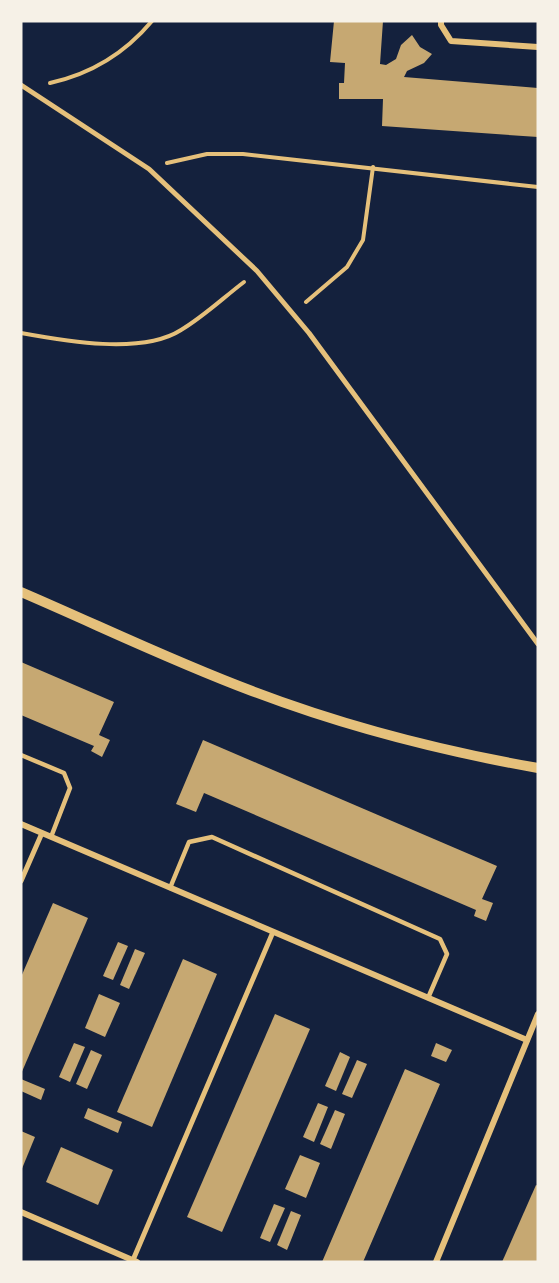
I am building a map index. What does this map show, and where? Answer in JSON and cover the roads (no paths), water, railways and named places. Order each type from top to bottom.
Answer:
[{"type":"street","points":[[441,21],[441,26],[451,41],[538,47]]},
{"type":"street","points":[[24,87],[149,169],[257,271],[292,314],[538,644]]},
{"type":"street","points":[[21,592],[250,691],[416,743],[538,768]]},
{"type":"street","points":[[21,824],[527,1041]]},
{"type":"street","points":[[21,881],[42,832]]},
{"type":"street","points":[[21,1212],[135,1261],[273,932]]},
{"type":"street","points":[[436,1262],[538,1014]]},
{"type":"lane","points":[[21,755],[64,773],[70,788],[51,837]]},
{"type":"lane","points":[[170,888],[189,842],[212,837],[440,939],[447,954],[428,998]]}]
